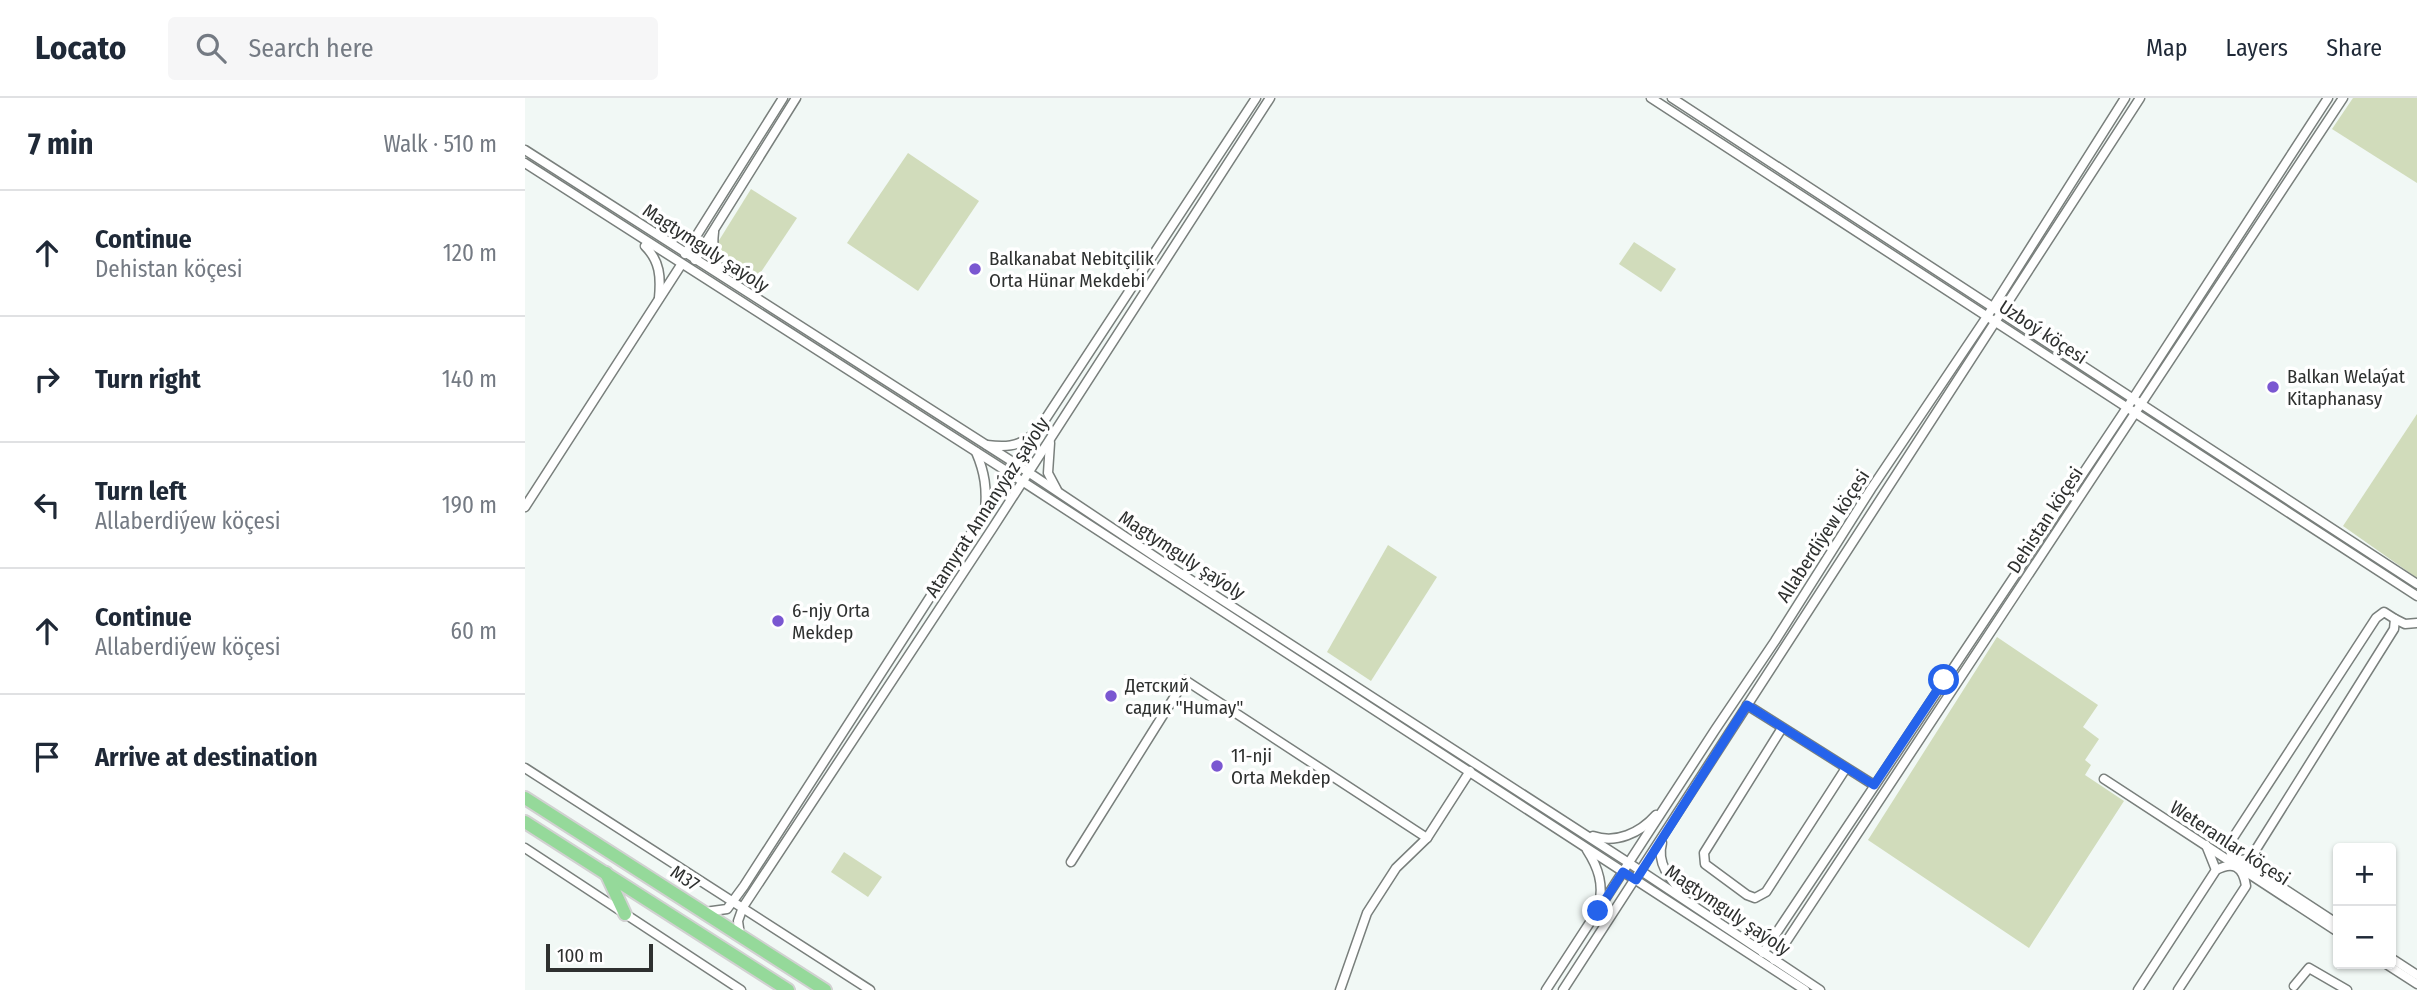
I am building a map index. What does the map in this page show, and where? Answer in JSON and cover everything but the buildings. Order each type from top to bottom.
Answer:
[{"type":"highway","name":"M37","points":[[526,801],[825,990]]},
{"type":"highway","name":"M37","points":[[525,822],[788,990]]},
{"type":"highway","points":[[606,873],[625,914]]},
{"type":"highway","points":[[766,975],[774,990]]},
{"type":"street","points":[[685,254],[783,98]]},
{"type":"street","points":[[695,260],[796,98]]},
{"type":"street","name":"Atamyrat Annanyýaz şaýoly","points":[[734,900],[1256,98]]},
{"type":"street","name":"Atamyrat Annanyýaz şaýoly","points":[[740,935],[738,921],[743,907],[1270,98]]},
{"type":"street","name":"Uzboý köçesi","points":[[1651,98],[1992,318],[2417,584]]},
{"type":"street","name":"Uzboý köçesi","points":[[1672,98],[2001,312],[2417,596]]},
{"type":"street","name":"Allaberdiýew köçesi","points":[[1563,990],[1636,880],[1992,318],[1992,306],[2125,98]]},
{"type":"street","name":"Allaberdiýew köçesi","points":[[1546,990],[1673,794],[1992,318],[2001,312],[2140,98]]},
{"type":"street","name":"Dehistan köçesi","points":[[1773,960],[2134,405],[2328,98]]},
{"type":"street","name":"Dehistan köçesi","points":[[1763,953],[1874,785],[2343,98]]},
{"type":"street","name":"Magtymguly şaýoly","points":[[525,150],[1370,693],[1820,990]]},
{"type":"street","name":"Magtymguly şaýoly","points":[[525,163],[1010,473],[1805,990]]},
{"type":"street","points":[[715,227],[712,250],[725,278]]},
{"type":"street","points":[[633,234],[657,262],[660,278],[659,301]]},
{"type":"street","points":[[525,507],[681,265]]},
{"type":"street","points":[[985,444],[1015,445],[1025,441],[1041,427]]},
{"type":"street","points":[[1051,436],[1048,472],[1059,493]]},
{"type":"street","points":[[976,452],[986,482],[985,512]]},
{"type":"street","points":[[2246,886],[2244,874],[2231,854],[2229,844],[2376,618],[2384,612],[2405,624],[2417,622]]},
{"type":"street","points":[[2138,990],[2216,870],[2250,859],[2394,629],[2395,619]]},
{"type":"street","points":[[1071,862],[1185,680],[1427,838]]},
{"type":"street","points":[[1747,705],[1874,785]]},
{"type":"street","points":[[1782,727],[1704,853],[1705,864],[1747,894],[1755,898],[1766,892],[1846,768]]},
{"type":"street","points":[[525,768],[870,990]]},
{"type":"street","points":[[1340,990],[1367,914],[1396,868],[1427,838],[1470,771]]},
{"type":"street","name":"Weteranlar köçesi","points":[[2104,779],[2238,863],[2333,929]]},
{"type":"street","points":[[1577,831],[1606,840],[1618,839],[1653,819],[1673,794]]},
{"type":"street","points":[[1664,835],[1660,851],[1666,873],[1699,909]]},
{"type":"street","points":[[2206,845],[2216,870]]},
{"type":"street","points":[[1583,846],[1599,874],[1601,896],[1598,911]]},
{"type":"street","points":[[525,848],[740,990]]},
{"type":"street","points":[[2238,863],[2333,921]]},
{"type":"street","points":[[2178,990],[2246,886],[2252,882],[2265,884]]},
{"type":"street","points":[[704,912],[724,910],[734,900]]},
{"type":"street","points":[[2396,961],[2417,975]]},
{"type":"street","points":[[2294,986],[2309,968],[2347,990]]},
{"type":"street","points":[[2394,969],[2417,984]]},
{"type":"green space","points":[[2353,98],[2417,98],[2417,183],[2332,129]]},
{"type":"green space","points":[[908,153],[979,201],[918,291],[847,243]]},
{"type":"green space","points":[[751,189],[797,218],[759,275],[720,252],[718,242]]},
{"type":"green space","points":[[1634,242],[1676,269],[1661,292],[1619,264]]},
{"type":"green space","points":[[2417,414],[2417,578],[2343,526]]},
{"type":"green space","points":[[1388,545],[1437,577],[1371,681],[1327,652]]},
{"type":"green space","points":[[1997,637],[2098,705],[2083,727],[2099,739],[2085,760],[2091,765],[2085,775],[2124,801],[2029,948],[1868,840]]},
{"type":"green space","points":[[844,852],[882,877],[868,897],[831,872]]},
{"type":"place","name":"Balkanabat Nebitçilik Orta Hünar Mekdebi","points":[[975,269]]},
{"type":"place","name":"Balkan Welaýat Kitaphanasy","points":[[2273,387]]},
{"type":"place","name":"6-njy Orta Mekdep","points":[[778,621]]},
{"type":"place","name":"Детский садик \"Humay\"","points":[[1111,696]]},
{"type":"place","name":"11-nji Orta Mekdep","points":[[1217,766]]},
{"type":"route","points":[[1598,911],[1623,872],[1636,880],[1747,705],[1874,785],[1944,680]]}]
